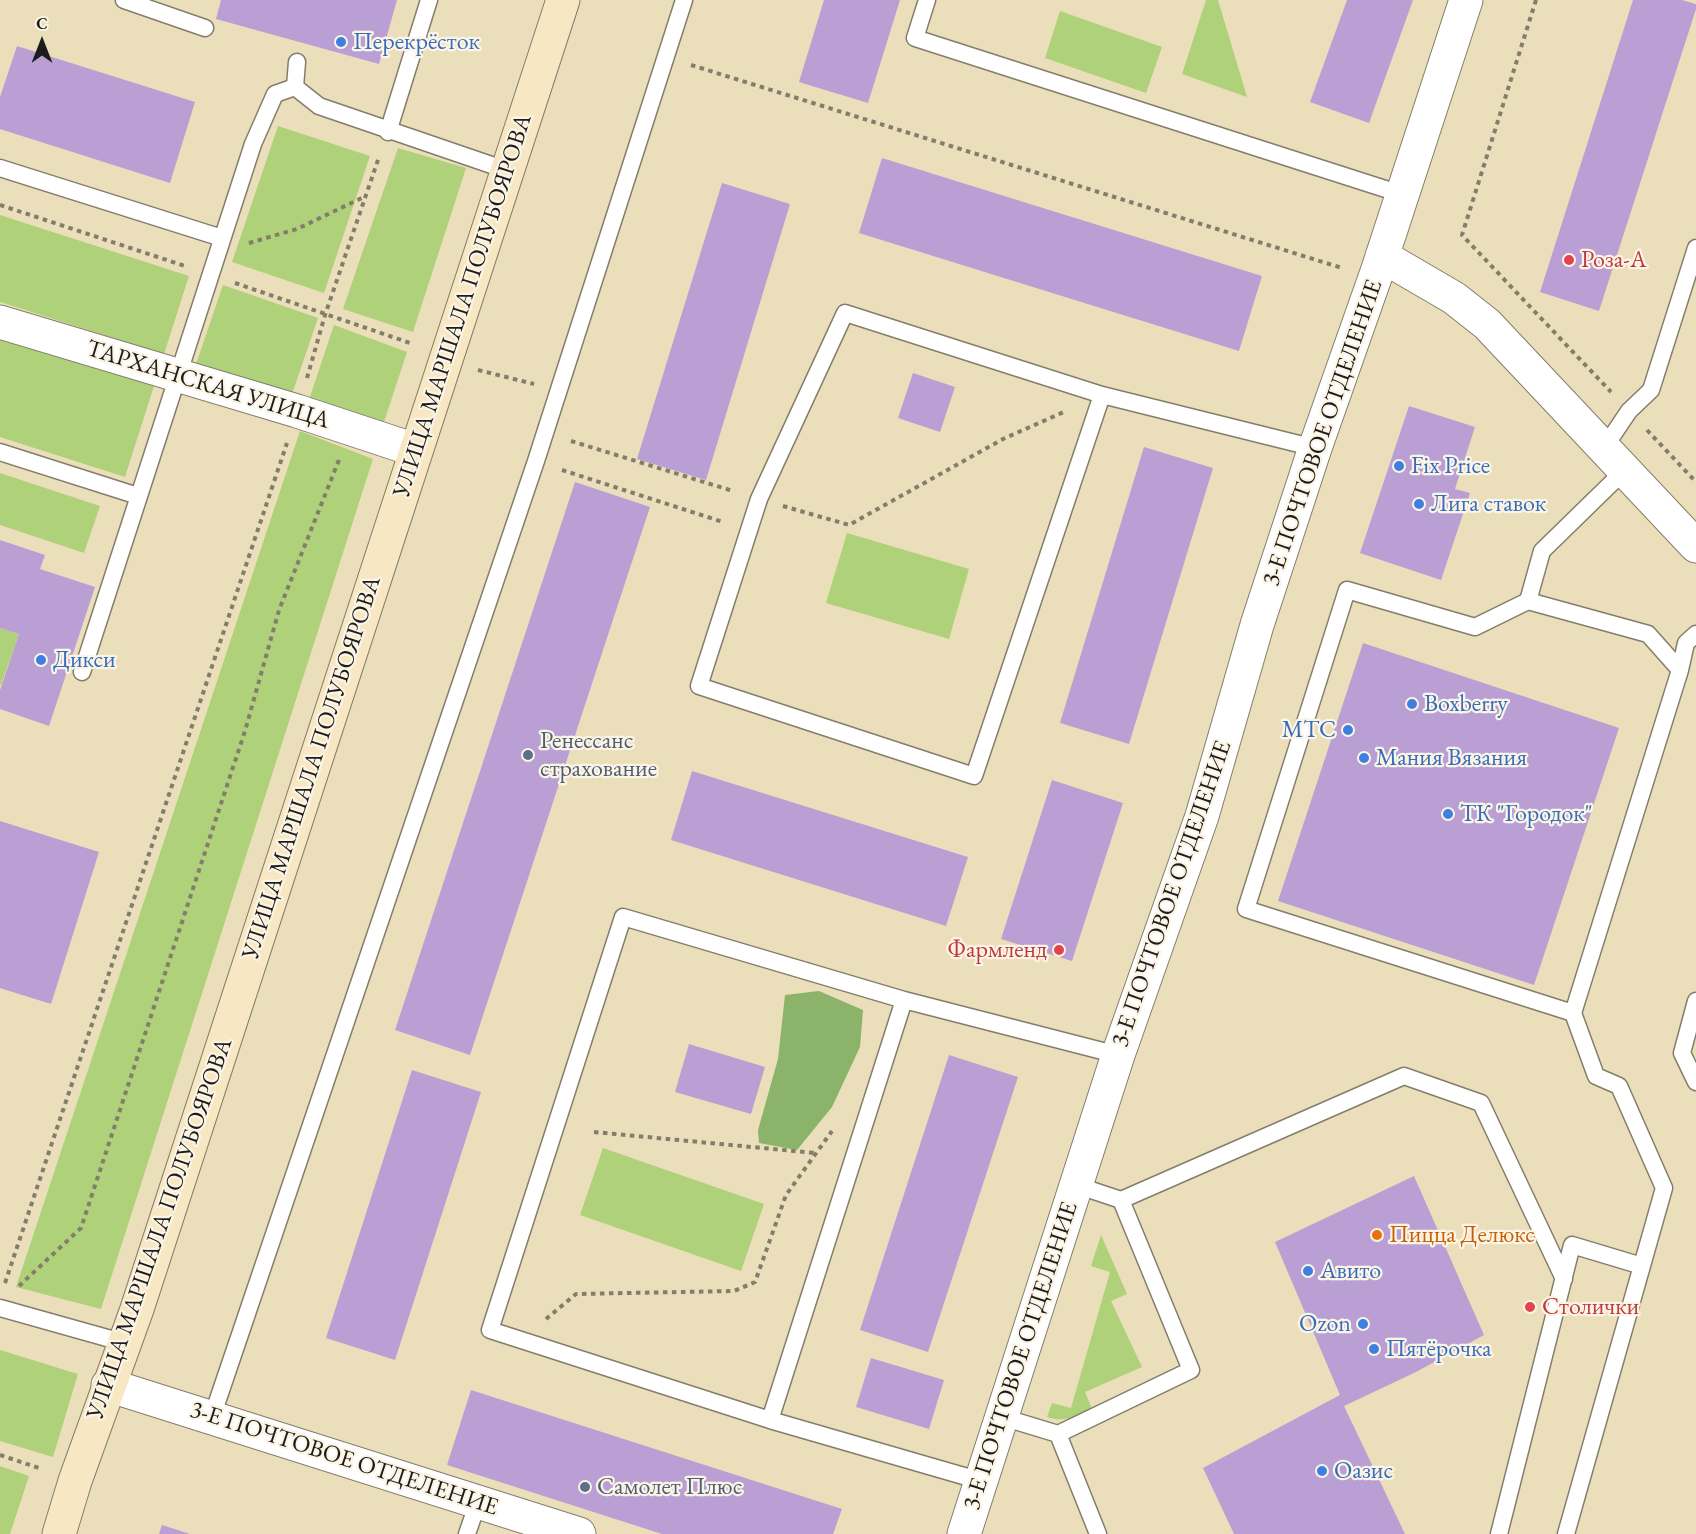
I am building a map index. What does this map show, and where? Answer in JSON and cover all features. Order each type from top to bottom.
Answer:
[{"type":"street","name":"УЛИЦА МАРШАЛА ПОЛУБОЯРОВА","points":[[59,1534],[108,1385],[125,1343],[415,450],[509,171],[562,0]]},
{"type":"street","name":"3-Е ПОЧТОВОЕ ОТДЕЛЕНИЕ","points":[[964,1534],[1118,1055],[1202,816],[1257,626],[1315,448],[1380,262],[1466,0]]},
{"type":"street","name":"3-Е ПОЧТОВОЕ ОТДЕЛЕНИЕ","points":[[1380,262],[1454,298],[1486,324],[1696,546]]},
{"type":"street","name":"ТАРХАНСКАЯ УЛИЦА","points":[[0,322],[297,411],[415,450]]},
{"type":"street","name":"3-Е ПОЧТОВОЕ ОТДЕЛЕНИЕ","points":[[108,1385],[579,1534]]},
{"type":"lane","points":[[124,0],[206,28]]},
{"type":"lane","points":[[388,132],[429,0]]},
{"type":"lane","points":[[212,1417],[536,461],[684,0]]},
{"type":"lane","points":[[927,0],[915,39],[1401,194]]},
{"type":"lane","points":[[295,87],[297,63]]},
{"type":"lane","points":[[295,87],[319,106],[388,132],[509,171]]},
{"type":"lane","points":[[82,672],[176,374],[253,144],[275,94],[295,87]]},
{"type":"lane","points":[[0,168],[222,238]]},
{"type":"lane","points":[[1528,601],[1542,551],[1615,459],[1629,411],[1651,390],[1696,248]]},
{"type":"lane","points":[[1102,395],[974,776],[699,686],[759,500],[845,313],[1102,395],[1315,448]]},
{"type":"lane","points":[[0,452],[138,496]]},
{"type":"lane","points":[[1573,1013],[1246,909],[1347,590],[1475,627],[1528,601],[1648,634],[1680,670]]},
{"type":"lane","points":[[1566,1534],[1664,1188],[1619,1086],[1596,1076],[1573,1013],[1680,670],[1686,643],[1696,634]]},
{"type":"lane","points":[[981,1481],[770,1420],[490,1330],[623,917],[904,1000],[1118,1055]]},
{"type":"lane","points":[[770,1420],[904,1000]]},
{"type":"lane","points":[[1696,1001],[1682,1053],[1696,1082]]},
{"type":"lane","points":[[1076,1185],[1121,1200],[1404,1076],[1481,1103],[1564,1279]]},
{"type":"lane","points":[[1002,1417],[1058,1434],[1191,1370],[1121,1200]]},
{"type":"lane","points":[[1499,1534],[1572,1245],[1642,1266]]},
{"type":"lane","points":[[0,1308],[125,1343]]},
{"type":"lane","points":[[1058,1434],[1098,1534]]},
{"type":"lane","points":[[467,1534],[478,1502]]},
{"type":"path","points":[[1536,0],[1462,235],[1696,482]]},
{"type":"path","points":[[665,57],[1337,268],[1380,262]]},
{"type":"path","points":[[4,1287],[297,411],[325,315],[388,132]]},
{"type":"path","points":[[222,238],[248,244],[297,229],[366,196]]},
{"type":"path","points":[[476,370],[558,390]]},
{"type":"path","points":[[544,433],[759,500],[849,525],[1003,439],[1102,395]]},
{"type":"path","points":[[16,1289],[81,1228],[246,731],[279,610],[352,429]]},
{"type":"path","points":[[536,461],[749,531]]},
{"type":"path","points":[[519,1340],[576,1294],[734,1290],[756,1282],[786,1195],[853,1101],[871,1103]]},
{"type":"path","points":[[594,1132],[816,1153]]},
{"type":"path","points":[[0,1455],[42,1469]]},
{"type":"green space","points":[[1206,0],[1218,0],[1247,97],[1182,74]]},
{"type":"green space","points":[[1060,11],[1162,47],[1146,93],[1045,58]]},
{"type":"green space","points":[[278,126],[370,156],[324,293],[232,262]]},
{"type":"green space","points":[[398,148],[466,168],[413,332],[343,309]]},
{"type":"green space","points":[[0,215],[189,276],[164,354],[0,302]]},
{"type":"green space","points":[[223,285],[318,318],[291,397],[196,364]]},
{"type":"green space","points":[[334,325],[407,352],[382,428],[308,403]]},
{"type":"green space","points":[[0,338],[154,386],[125,477],[0,437]]},
{"type":"green space","points":[[300,431],[373,459],[101,1309],[16,1287]]},
{"type":"green space","points":[[0,473],[100,506],[84,553],[0,525]]},
{"type":"green space","points":[[847,533],[969,569],[949,639],[826,603]]},
{"type":"green space","points":[[0,628],[19,634],[1,685],[0,685]]},
{"type":"green space","points":[[819,991],[863,1010],[860,1047],[832,1107],[797,1150],[759,1143],[758,1130],[778,1059],[785,995]]},
{"type":"green space","points":[[603,1148],[764,1204],[741,1271],[580,1215]]},
{"type":"green space","points":[[1101,1235],[1127,1294],[1111,1301],[1142,1367],[1085,1392],[1092,1409],[1065,1419],[1053,1419],[1047,1417],[1052,1403],[1071,1408],[1110,1272],[1091,1266]]},
{"type":"green space","points":[[0,1350],[78,1374],[53,1457],[0,1441]]},
{"type":"green space","points":[[0,1466],[29,1476],[10,1534],[0,1534]]},
{"type":"building","name":"Перекрёсток","points":[[221,0],[397,0],[379,64],[216,19]]},
{"type":"building","points":[[824,0],[900,0],[868,103],[799,82]]},
{"type":"building","points":[[1347,0],[1413,0],[1369,123],[1310,102]]},
{"type":"building","points":[[1633,0],[1682,0],[1696,4],[1696,9],[1599,311],[1540,292]]},
{"type":"building","points":[[17,46],[195,102],[170,183],[0,129],[0,97]]},
{"type":"building","points":[[882,158],[1262,276],[1239,351],[859,233]]},
{"type":"building","points":[[722,183],[790,204],[706,480],[637,459]]},
{"type":"building","points":[[913,373],[955,387],[940,432],[898,418]]},
{"type":"building","points":[[1409,406],[1475,427],[1455,489],[1470,493],[1441,580],[1360,553]]},
{"type":"building","points":[[1144,447],[1213,468],[1129,744],[1060,723]]},
{"type":"building","points":[[575,482],[650,507],[470,1055],[395,1030]]},
{"type":"building","name":"Дикси","points":[[0,540],[45,555],[40,569],[95,587],[49,726],[0,709],[0,690],[19,634],[0,628]]},
{"type":"building","name":"ТК \"Городок\"","points":[[1363,643],[1619,728],[1534,985],[1278,901]]},
{"type":"building","points":[[692,771],[968,857],[946,926],[671,840]]},
{"type":"building","points":[[1052,780],[1123,803],[1072,961],[1001,939]]},
{"type":"building","points":[[0,821],[99,852],[51,1004],[0,988]]},
{"type":"building","points":[[689,1044],[765,1067],[751,1114],[675,1092]]},
{"type":"building","points":[[949,1055],[1018,1077],[928,1352],[860,1330]]},
{"type":"building","points":[[412,1070],[481,1092],[395,1360],[326,1338]]},
{"type":"building","points":[[1414,1176],[1484,1335],[1416,1372],[1344,1406],[1405,1534],[1234,1534],[1203,1468],[1340,1395],[1275,1242]]},
{"type":"building","points":[[871,1358],[944,1380],[929,1429],[856,1407]]},
{"type":"building","points":[[471,1390],[842,1509],[833,1534],[662,1534],[447,1465]]},
{"type":"building","points":[[162,1525],[190,1534],[159,1534]]},
{"type":"place","name":"Перекрёсток","points":[[341,42]]},
{"type":"place","name":"Роза-А","points":[[1569,260]]},
{"type":"place","name":"Fix Price","points":[[1399,466]]},
{"type":"place","name":"Лига ставок","points":[[1419,504]]},
{"type":"place","name":"Дикси","points":[[41,660]]},
{"type":"place","name":"Boxberry","points":[[1412,704]]},
{"type":"place","name":"МТС","points":[[1348,730]]},
{"type":"place","name":"Ренессанс страхование","points":[[528,755]]},
{"type":"place","name":"Мания Вязания","points":[[1364,758]]},
{"type":"place","name":"ТК \"Городок\"","points":[[1448,814]]},
{"type":"place","name":"Фармленд","points":[[1059,950]]},
{"type":"place","name":"Пицца Делюкс","points":[[1377,1235]]},
{"type":"place","name":"Авито","points":[[1308,1271]]},
{"type":"place","name":"Столички","points":[[1530,1307]]},
{"type":"place","name":"Ozon","points":[[1363,1324]]},
{"type":"place","name":"Пятёрочка","points":[[1374,1349]]},
{"type":"place","name":"Оазис","points":[[1322,1471]]},
{"type":"place","name":"Самолет Плюс","points":[[585,1487]]}]
